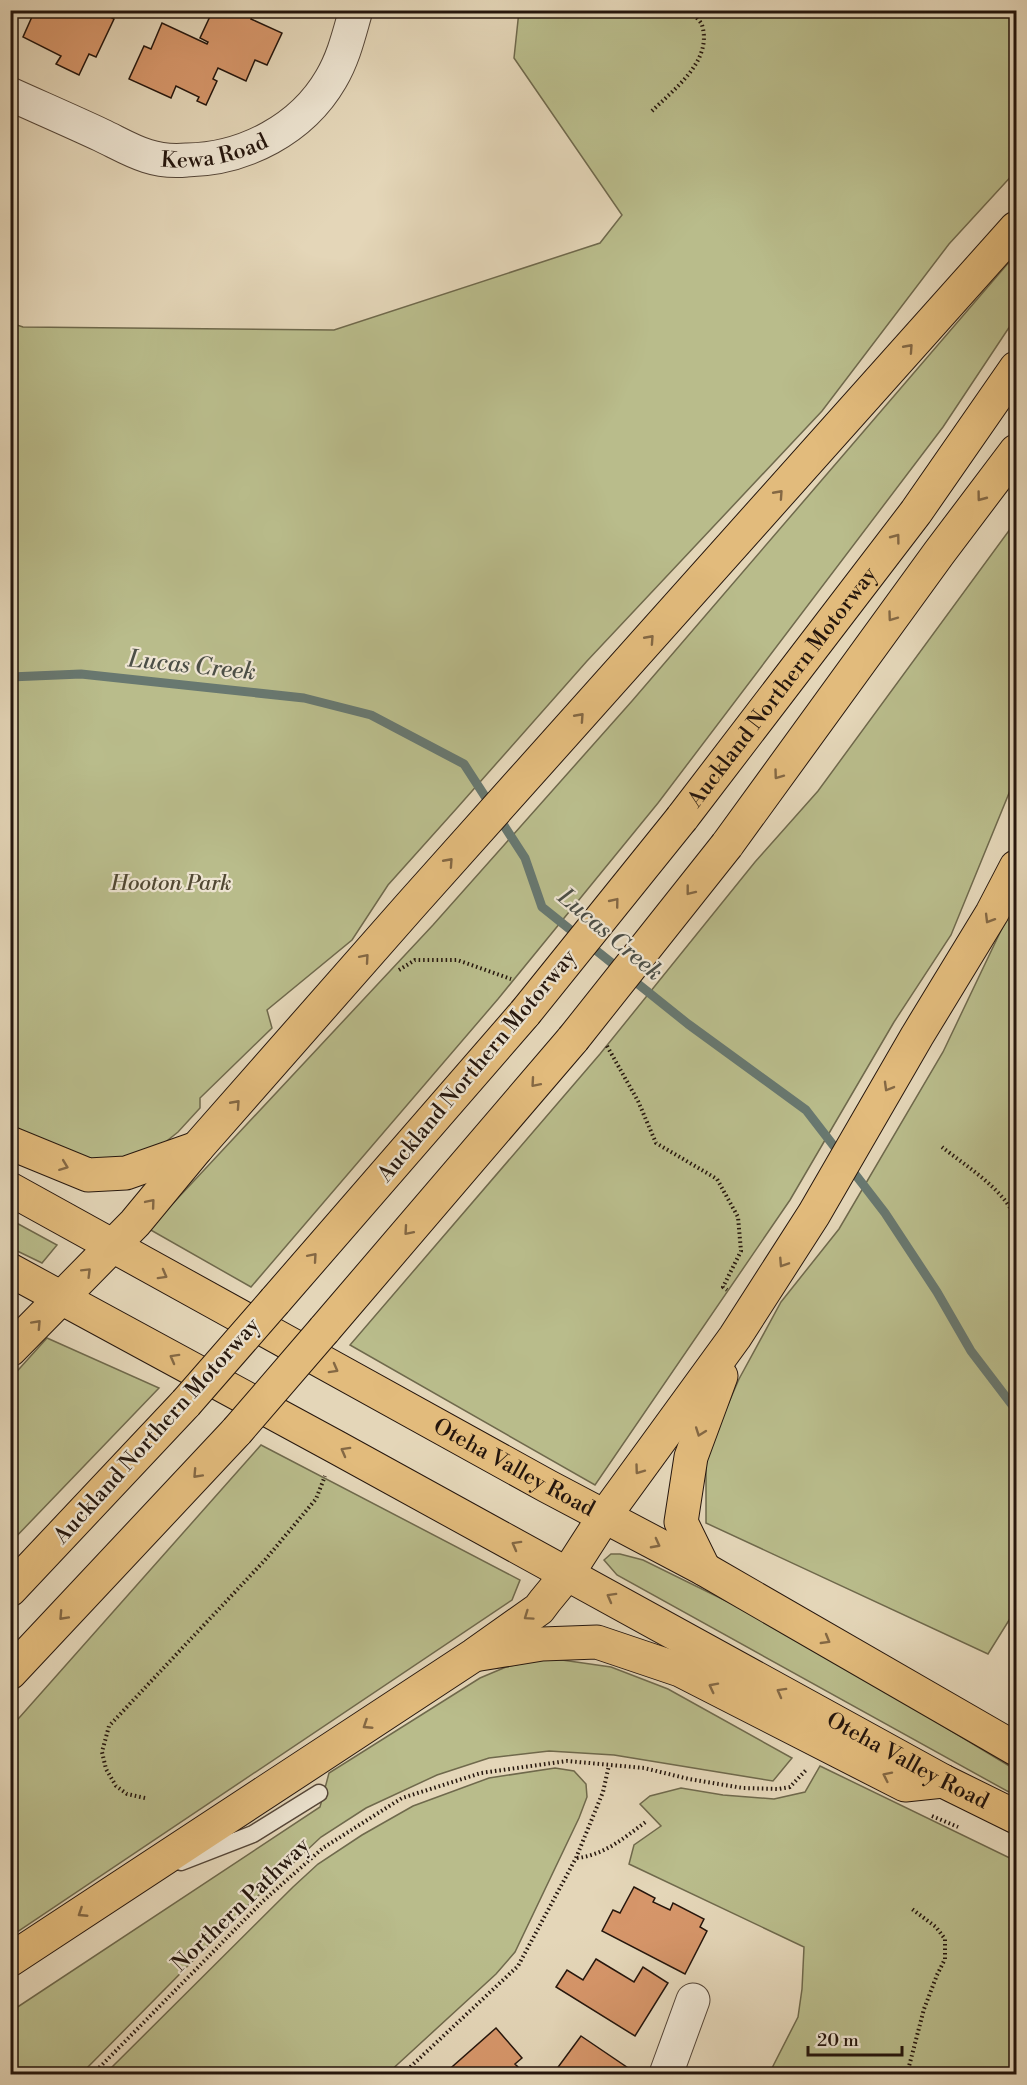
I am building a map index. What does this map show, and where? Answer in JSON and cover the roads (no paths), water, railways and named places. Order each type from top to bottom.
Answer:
[{"type":"main road","points":[[10,1350],[135,1223],[197,1148],[410,906],[1017,228]]},
{"type":"main road","name":"Auckland Northern Motorway","points":[[10,1590],[186,1404],[525,1013],[682,818],[915,512],[1017,368]]},
{"type":"main road","name":"Auckland Northern Motorway","points":[[10,1673],[237,1431],[573,1039],[727,845],[932,562],[1017,451]]},
{"type":"main road","points":[[10,1960],[474,1655],[538,1609],[568,1573],[604,1517],[735,1337],[814,1214],[917,1036],[992,914],[1017,867]]},
{"type":"main road","points":[[10,1143],[88,1175],[126,1173],[197,1148]]},
{"type":"main road","name":"Oteha Valley Road","points":[[10,1189],[604,1517],[704,1569],[1017,1749]]},
{"type":"main road","name":"Oteha Valley Road","points":[[10,1270],[568,1573],[943,1781],[1017,1817]]},
{"type":"main road","points":[[704,1569],[681,1522],[691,1458],[735,1337]]},
{"type":"main road","points":[[474,1655],[542,1644],[597,1642],[680,1670],[905,1785],[943,1781]]},
{"type":"street","name":"Kewa Road","points":[[10,94],[148,157],[175,161],[202,160],[230,155],[278,134],[298,119],[315,101],[342,58],[356,10]]},
{"type":"street","points":[[666,2074],[693,2000]]},
{"type":"lane","points":[[131,1881],[252,1834],[319,1793]]},
{"type":"waterway","name":"Lucas Creek","points":[[10,677],[81,674],[304,698],[371,715],[464,764],[525,858],[542,907],[688,1024],[806,1110],[840,1154]]},
{"type":"waterway","name":"Lucas Creek","points":[[848,1165],[885,1213],[937,1292],[971,1351],[1016,1410]]},
{"type":"park label","name":"Hooton Park","points":[[171,883]]}]
